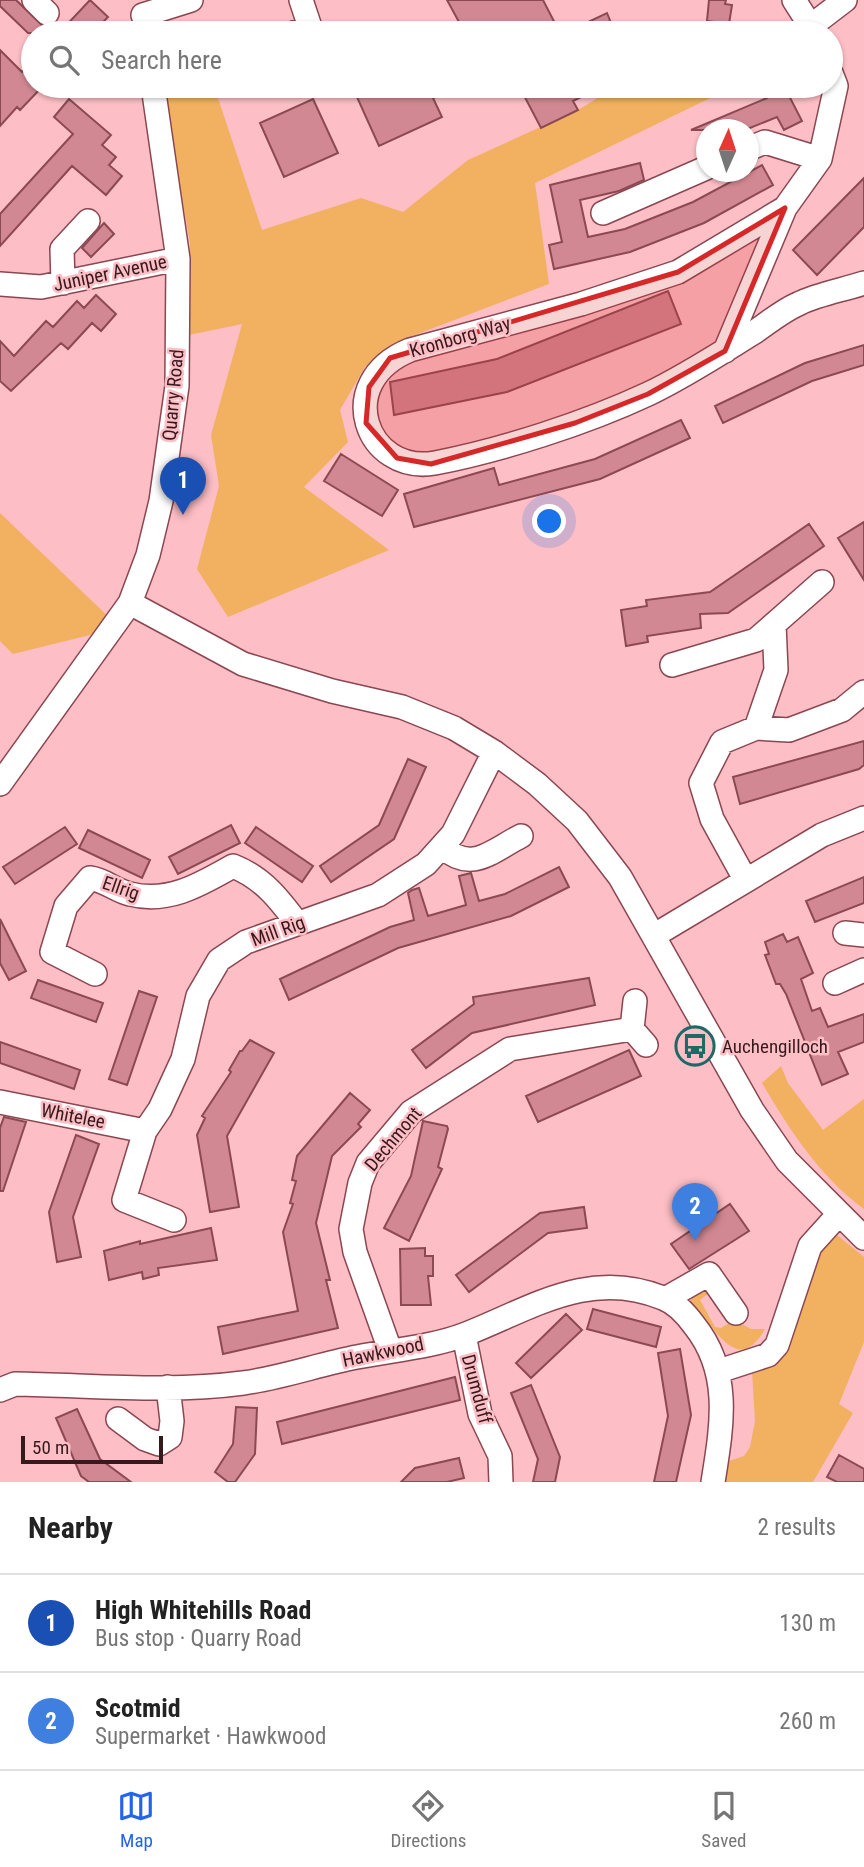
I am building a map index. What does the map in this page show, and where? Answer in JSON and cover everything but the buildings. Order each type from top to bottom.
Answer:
[{"type":"street","points":[[143,16],[191,0]]},
{"type":"street","points":[[301,0],[308,21]]},
{"type":"street","points":[[794,0],[808,21]]},
{"type":"street","points":[[822,21],[845,0]]},
{"type":"street","name":"Quarry Road","points":[[0,784],[130,603],[148,555],[163,490],[177,386],[178,259],[155,98]]},
{"type":"street","name":"Kronborg Way","points":[[833,98],[820,159],[785,208],[678,272],[581,304],[410,350],[390,358],[369,387],[365,399],[366,423],[381,444],[397,458],[405,462],[431,464],[575,423],[648,394],[725,351],[798,304],[864,283]]},
{"type":"street","points":[[759,144],[765,142],[820,159]]},
{"type":"street","points":[[603,213],[696,172]]},
{"type":"street","points":[[725,351],[785,208]]},
{"type":"street","points":[[63,282],[62,249],[88,221]]},
{"type":"street","name":"Juniper Avenue","points":[[0,284],[41,287],[178,259]]},
{"type":"street","points":[[672,665],[756,640],[822,582]]},
{"type":"street","points":[[130,603],[243,664],[332,691],[402,707],[454,728],[494,752],[577,821],[620,877],[656,935],[752,1110],[787,1161],[838,1215],[864,1238]]},
{"type":"street","points":[[756,728],[776,670],[774,624]]},
{"type":"street","points":[[745,879],[712,819],[701,783],[722,742],[756,728],[789,730],[842,710],[864,692]]},
{"type":"street","name":"Mill Rig","points":[[174,1220],[124,1200],[145,1132],[160,1109],[183,1059],[198,996],[219,960],[246,942],[378,895],[426,864],[453,834],[494,752]]},
{"type":"street","points":[[656,935],[822,835],[864,818]]},
{"type":"street","points":[[442,846],[455,858],[475,860],[520,836]]},
{"type":"street","name":"Ellrig","points":[[95,974],[52,952],[66,906],[90,878],[127,894],[166,896],[193,889],[233,866],[247,872],[274,892],[297,923]]},
{"type":"street","points":[[835,983],[864,970]]},
{"type":"street","name":"Dechmont","points":[[390,1350],[355,1252],[351,1229],[356,1196],[368,1163],[411,1112],[510,1049],[639,1037],[635,1001]]},
{"type":"street","name":"Whitelee","points":[[0,1102],[145,1132]]},
{"type":"street","points":[[719,1371],[768,1355],[777,1345],[810,1246],[838,1215]]},
{"type":"street","points":[[665,1299],[709,1274],[736,1313]]},
{"type":"street","name":"Hawkwood","points":[[0,1390],[15,1384],[168,1387],[244,1383],[464,1335],[546,1298],[577,1288],[634,1288],[665,1299],[685,1313],[708,1342],[719,1371],[723,1402],[713,1482]]},
{"type":"street","name":"Drumduff","points":[[464,1335],[481,1414],[500,1456],[501,1482]]},
{"type":"street","points":[[118,1419],[145,1439],[159,1444],[170,1437],[172,1421],[168,1387]]},
{"type":"highlighted area","points":[[785,208],[725,351],[648,394],[575,423],[431,464],[397,458],[366,423],[369,387],[390,358],[678,272]]},
{"type":"shaded area","points":[[166,98],[218,98],[262,230],[361,198],[403,212],[468,160],[578,110],[598,98],[710,98],[535,183],[549,284],[402,340],[365,367],[340,410],[348,442],[304,487],[389,550],[228,617],[197,569],[219,486],[211,435],[242,324],[189,335],[190,243]]},
{"type":"shaded area","points":[[0,513],[115,623],[90,635],[13,654],[0,641]]},
{"type":"shaded area","points":[[781,1066],[788,1083],[823,1130],[864,1099],[864,1209],[820,1167],[783,1118],[762,1083]]},
{"type":"shaded area","points":[[837,1235],[864,1257],[864,1342],[839,1404],[853,1413],[813,1482],[725,1482],[729,1461],[744,1456],[750,1447],[755,1421],[752,1372],[815,1255],[825,1241]]},
{"type":"shaded area","points":[[703,1284],[713,1290],[700,1300],[715,1327],[721,1328],[734,1320],[751,1329],[765,1329],[754,1343],[744,1349],[734,1348],[715,1332],[690,1302],[696,1289]]},
{"type":"place","name":"High Whitehills Road","points":[[183,515]]},
{"type":"place","name":"Auchengilloch","points":[[695,1046]]},
{"type":"place","name":"Scotmid","points":[[695,1241]]}]
